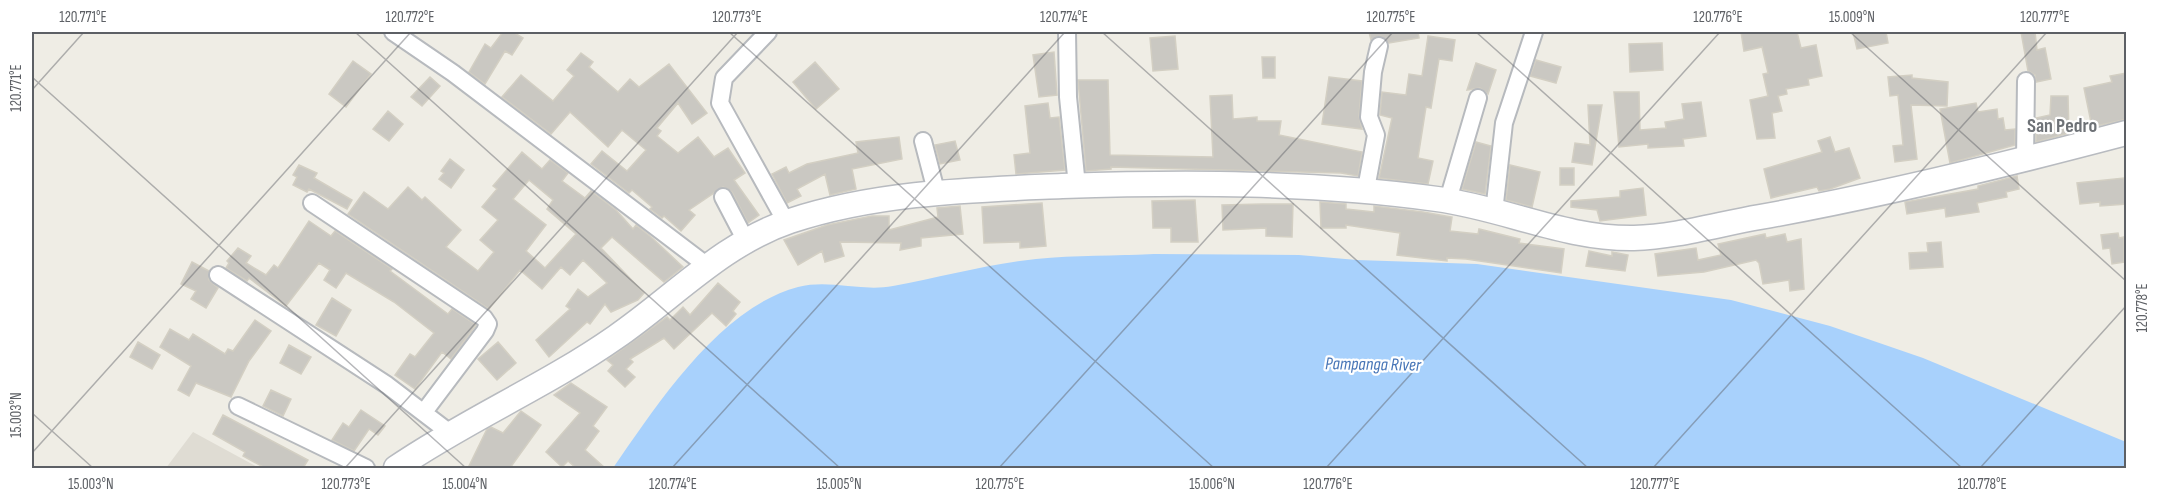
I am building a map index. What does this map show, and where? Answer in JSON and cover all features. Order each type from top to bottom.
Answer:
[{"type":"street","points":[[393,32],[453,72],[706,265]]},
{"type":"street","points":[[768,32],[723,78],[720,104],[786,222]]},
{"type":"street","points":[[1067,32],[1068,97],[1077,186]]},
{"type":"street","points":[[1494,212],[1504,123],[1534,32]]},
{"type":"street","points":[[1366,189],[1376,135],[1369,117],[1373,72],[1379,46]]},
{"type":"street","points":[[2025,81],[2025,159]]},
{"type":"street","points":[[1448,200],[1478,98]]},
{"type":"street","points":[[396,468],[450,433],[557,375],[617,337],[706,265],[746,241],[786,222],[844,208],[936,191],[1077,186],[1282,185],[1366,189],[1448,200],[1543,226],[1590,235],[1654,237],[1816,207],[2127,134]]},
{"type":"street","points":[[923,141],[936,191]]},
{"type":"street","points":[[723,197],[746,241]]},
{"type":"street","points":[[312,203],[484,318],[488,324],[424,412]]},
{"type":"street","points":[[218,275],[424,412],[450,433]]},
{"type":"street","points":[[238,406],[366,468]]},
{"type":"shaded area","points":[[193,432],[259,468],[166,468]]},
{"type":"water","name":"Pampanga River","points":[[1154,254],[1299,255],[1357,260],[1477,264],[1731,300],[1830,326],[1923,358],[2126,442],[2126,468],[613,468],[649,416],[692,362],[742,315],[769,298],[810,285],[869,288],[893,286],[1036,259]]},
{"type":"building","points":[[503,32],[513,32],[523,38],[512,55],[505,51],[485,84],[469,72],[485,44],[491,48]]},
{"type":"building","points":[[1369,32],[1418,32],[1419,38],[1389,43],[1381,36],[1371,40]]},
{"type":"building","points":[[1741,32],[1797,32],[1801,48],[1816,45],[1822,76],[1808,79],[1809,85],[1786,89],[1787,94],[1778,96],[1782,111],[1772,113],[1775,138],[1757,139],[1750,100],[1768,96],[1763,74],[1768,73],[1762,47],[1744,51]]},
{"type":"building","points":[[1853,32],[1886,32],[1888,43],[1857,49]]},
{"type":"building","points":[[2021,32],[2035,32],[2037,50],[2045,48],[2051,79],[2036,82],[2035,75],[2028,71]]},
{"type":"building","points":[[1175,36],[1178,69],[1153,71],[1150,38]]},
{"type":"building","points":[[1428,36],[1455,40],[1452,61],[1439,59],[1431,108],[1426,107],[1418,158],[1433,161],[1428,184],[1379,178],[1392,118],[1380,115],[1382,92],[1406,95],[1409,74],[1422,76]]},
{"type":"building","points":[[1662,43],[1663,70],[1630,72],[1629,44]]},
{"type":"building","points":[[1054,52],[1057,95],[1039,97],[1033,55]]},
{"type":"building","points":[[581,53],[593,62],[589,67],[618,92],[630,79],[639,87],[669,64],[707,113],[692,124],[678,103],[657,128],[661,131],[657,136],[678,153],[698,137],[714,157],[728,148],[745,173],[734,180],[759,215],[748,223],[732,192],[723,187],[689,210],[695,215],[681,231],[664,216],[662,218],[650,209],[652,207],[632,190],[629,193],[591,164],[602,151],[627,171],[646,150],[622,130],[608,147],[570,112],[551,134],[502,97],[521,75],[553,101],[574,76],[567,70]]},
{"type":"building","points":[[1262,57],[1275,57],[1275,78],[1263,78]]},
{"type":"building","points":[[1536,60],[1561,67],[1556,83],[1530,76]]},
{"type":"building","points":[[353,61],[371,74],[346,107],[329,94]]},
{"type":"building","points":[[815,62],[839,89],[816,109],[793,82]]},
{"type":"building","points":[[1476,63],[1496,70],[1488,94],[1480,88],[1467,90]]},
{"type":"building","points":[[2127,73],[2127,119],[2092,127],[2084,88],[2112,82],[2110,76]]},
{"type":"building","points":[[1912,75],[1912,78],[1948,82],[1947,106],[1911,105],[1917,159],[1895,162],[1893,146],[1903,145],[1898,95],[1890,96],[1888,77]]},
{"type":"building","points":[[430,77],[440,86],[422,106],[411,97]]},
{"type":"building","points":[[1329,77],[1362,81],[1359,116],[1362,129],[1322,124]]},
{"type":"building","points":[[1078,80],[1108,80],[1110,155],[1213,157],[1210,96],[1232,95],[1233,119],[1257,117],[1257,121],[1281,121],[1279,135],[1362,152],[1358,176],[1341,173],[1111,167],[1111,169],[1086,171]]},
{"type":"building","points":[[1614,92],[1639,92],[1640,130],[1666,128],[1665,122],[1684,119],[1682,104],[1701,102],[1706,136],[1683,139],[1684,146],[1648,148],[1648,144],[1619,147]]},
{"type":"building","points":[[2051,96],[2068,96],[2069,133],[2036,142],[2036,118],[2050,115]]},
{"type":"building","points":[[1048,103],[1050,118],[1059,117],[1065,170],[1016,174],[1014,155],[1030,153],[1025,106]]},
{"type":"building","points":[[1976,103],[1978,112],[1997,109],[1998,119],[2003,118],[2005,130],[2015,129],[2015,145],[1950,163],[1940,109]]},
{"type":"building","points":[[1588,105],[1602,105],[1592,165],[1572,162],[1575,143],[1590,145]]},
{"type":"building","points":[[388,111],[403,124],[389,141],[373,129]]},
{"type":"building","points":[[899,137],[902,159],[852,169],[856,189],[830,195],[825,174],[797,189],[801,196],[787,203],[772,174],[786,167],[789,173],[807,164],[858,153],[856,142]]},
{"type":"building","points":[[1830,137],[1835,152],[1849,148],[1860,178],[1830,189],[1819,191],[1817,187],[1771,198],[1764,169],[1822,152],[1818,141]]},
{"type":"building","points":[[955,141],[960,160],[940,164],[935,145]]},
{"type":"building","points":[[1476,142],[1491,146],[1485,194],[1462,189]]},
{"type":"building","points":[[522,152],[542,169],[550,160],[568,173],[562,181],[585,198],[591,191],[616,210],[633,229],[636,225],[650,236],[683,267],[664,282],[612,237],[601,248],[644,293],[638,300],[611,312],[605,304],[590,324],[587,322],[549,357],[536,340],[570,309],[566,306],[578,289],[588,297],[607,283],[583,260],[570,275],[561,267],[542,289],[520,270],[489,309],[348,214],[364,192],[388,209],[408,187],[422,200],[425,197],[461,230],[446,247],[478,271],[494,252],[480,240],[498,220],[482,207],[497,189],[493,186]],"holes":[[[529,180],[553,200],[547,209],[576,234],[545,268],[526,251],[546,225],[513,199]]]},
{"type":"building","points":[[450,159],[464,170],[451,188],[439,179],[444,173],[441,171]]},
{"type":"building","points":[[299,165],[317,173],[314,178],[352,200],[347,209],[309,189],[307,192],[293,185],[297,177],[293,175]]},
{"type":"building","points":[[1510,165],[1540,172],[1532,207],[1506,200]]},
{"type":"building","points":[[1560,168],[1574,168],[1574,185],[1560,185]]},
{"type":"building","points":[[2017,176],[2019,189],[2006,192],[2007,197],[1977,203],[1979,212],[1946,217],[1945,208],[1907,214],[1905,202],[1978,189],[1978,186]]},
{"type":"building","points":[[2124,178],[2127,204],[2100,206],[2100,202],[2080,204],[2077,183]]},
{"type":"building","points":[[1643,188],[1646,215],[1600,221],[1597,210],[1571,207],[1571,201],[1620,197],[1620,191]]},
{"type":"building","points":[[1195,200],[1198,242],[1171,242],[1171,228],[1153,228],[1152,201]]},
{"type":"building","points":[[1320,202],[1346,204],[1346,209],[1374,212],[1374,206],[1452,217],[1450,231],[1478,234],[1479,229],[1520,239],[1519,243],[1564,249],[1561,273],[1466,259],[1447,258],[1447,261],[1397,255],[1400,233],[1346,225],[1346,228],[1321,228]]},
{"type":"building","points":[[1042,203],[1046,246],[1020,248],[1020,242],[984,243],[982,207]]},
{"type":"building","points":[[1293,204],[1292,237],[1266,236],[1266,228],[1223,230],[1222,205]]},
{"type":"building","points":[[960,206],[963,234],[921,238],[921,246],[900,250],[901,243],[840,242],[844,256],[825,262],[822,251],[798,265],[784,240],[827,225],[872,216],[889,216],[889,230],[938,217],[937,208]]},
{"type":"building","points":[[309,221],[331,236],[335,231],[392,269],[390,271],[448,314],[452,309],[476,325],[451,359],[442,352],[415,389],[395,375],[410,354],[415,357],[434,333],[394,302],[346,273],[336,288],[324,280],[330,270],[319,263],[286,306],[249,278],[247,281],[226,268],[229,263],[227,261],[238,248],[251,256],[246,263],[266,275],[274,265],[278,268]]},
{"type":"building","points":[[2118,233],[2119,238],[2124,237],[2124,262],[2112,264],[2110,248],[2103,249],[2101,235]]},
{"type":"building","points":[[1765,234],[1766,238],[1785,234],[1787,242],[1801,239],[1804,289],[1790,291],[1789,280],[1763,284],[1759,263],[1756,260],[1704,272],[1658,276],[1655,254],[1696,248],[1698,260],[1721,255],[1718,244]]},
{"type":"building","points":[[1941,242],[1943,267],[1910,269],[1909,253],[1928,252],[1927,243]]},
{"type":"building","points":[[1589,251],[1612,256],[1612,252],[1628,255],[1625,271],[1586,266]]},
{"type":"building","points":[[192,262],[209,271],[209,280],[218,288],[206,308],[191,299],[196,291],[181,284]]},
{"type":"building","points":[[718,283],[740,302],[733,311],[736,314],[726,326],[712,313],[674,349],[664,338],[630,359],[633,362],[626,369],[635,377],[625,387],[608,371],[613,365],[607,360],[667,317],[670,320],[683,307],[690,315]]},
{"type":"building","points":[[332,298],[351,310],[336,336],[316,325]]},
{"type":"building","points":[[255,320],[271,331],[249,361],[231,397],[196,383],[189,396],[178,390],[191,366],[160,347],[170,329],[189,340],[193,334],[225,354],[228,349],[233,351]]},
{"type":"building","points":[[138,342],[160,355],[152,369],[130,357]]},
{"type":"building","points":[[498,342],[516,363],[497,380],[478,359]]},
{"type":"building","points":[[289,345],[311,357],[301,374],[280,363]]},
{"type":"building","points":[[571,383],[607,407],[593,426],[599,431],[585,450],[605,468],[576,468],[568,461],[562,467],[546,452],[580,413],[554,395]]},
{"type":"building","points":[[271,390],[291,399],[283,416],[263,406]]},
{"type":"building","points":[[361,410],[385,426],[378,435],[369,429],[354,451],[332,440],[343,423],[349,427]]},
{"type":"building","points":[[521,411],[541,425],[510,468],[468,468],[487,429],[491,427],[503,433]]},
{"type":"building","points":[[223,415],[308,460],[303,468],[265,468],[243,456],[245,452],[213,434]]},
{"type":"district","name":"San Pedro","points":[[2062,125]]}]
